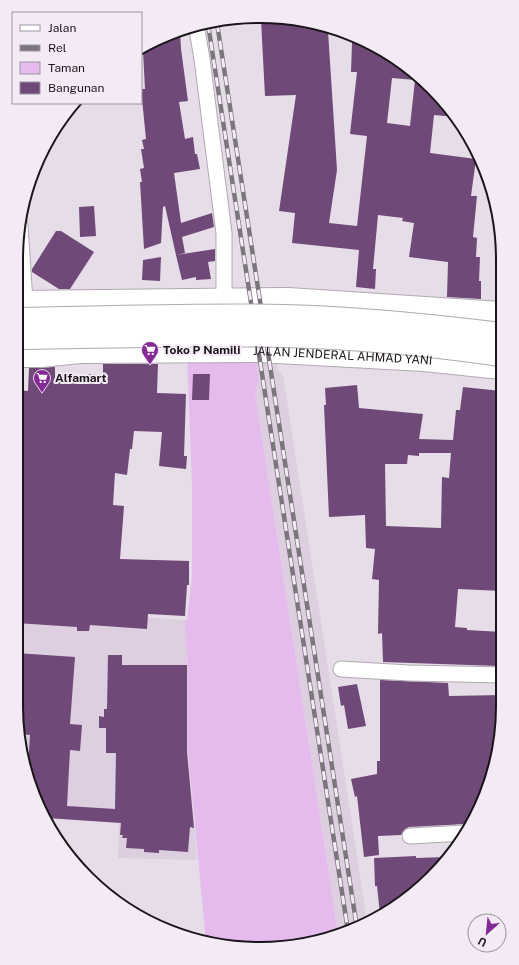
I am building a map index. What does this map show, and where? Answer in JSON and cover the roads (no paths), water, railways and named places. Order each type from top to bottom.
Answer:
[{"type":"main road","points":[[23,307],[72,301],[288,299],[496,313]]},
{"type":"main road","points":[[72,301],[91,310],[99,324],[99,337],[92,345],[80,352]]},
{"type":"main road","points":[[23,308],[219,316],[285,316],[363,320],[456,328],[496,333]]},
{"type":"main road","points":[[462,310],[448,322],[444,334],[446,348],[452,355],[465,364]]},
{"type":"main road","name":"JALAN JENDERAL AHMAD YANI","points":[[23,338],[287,336],[435,346],[496,353]]},
{"type":"main road","name":"JALAN JENDERAL AHMAD YANI","points":[[23,356],[41,356],[80,352],[259,351],[465,364],[496,367]]},
{"type":"street","points":[[197,31],[224,233],[224,299]]},
{"type":"street","points":[[341,669],[409,673],[496,675]]},
{"type":"street","points":[[410,836],[458,834]]},
{"type":"railway","points":[[218,27],[356,921]]},
{"type":"railway","points":[[209,29],[347,925]]},
{"type":"place","name":"Toko P Namili","points":[[150,365]]},
{"type":"place","name":"Alfamart","points":[[42,393]]}]
